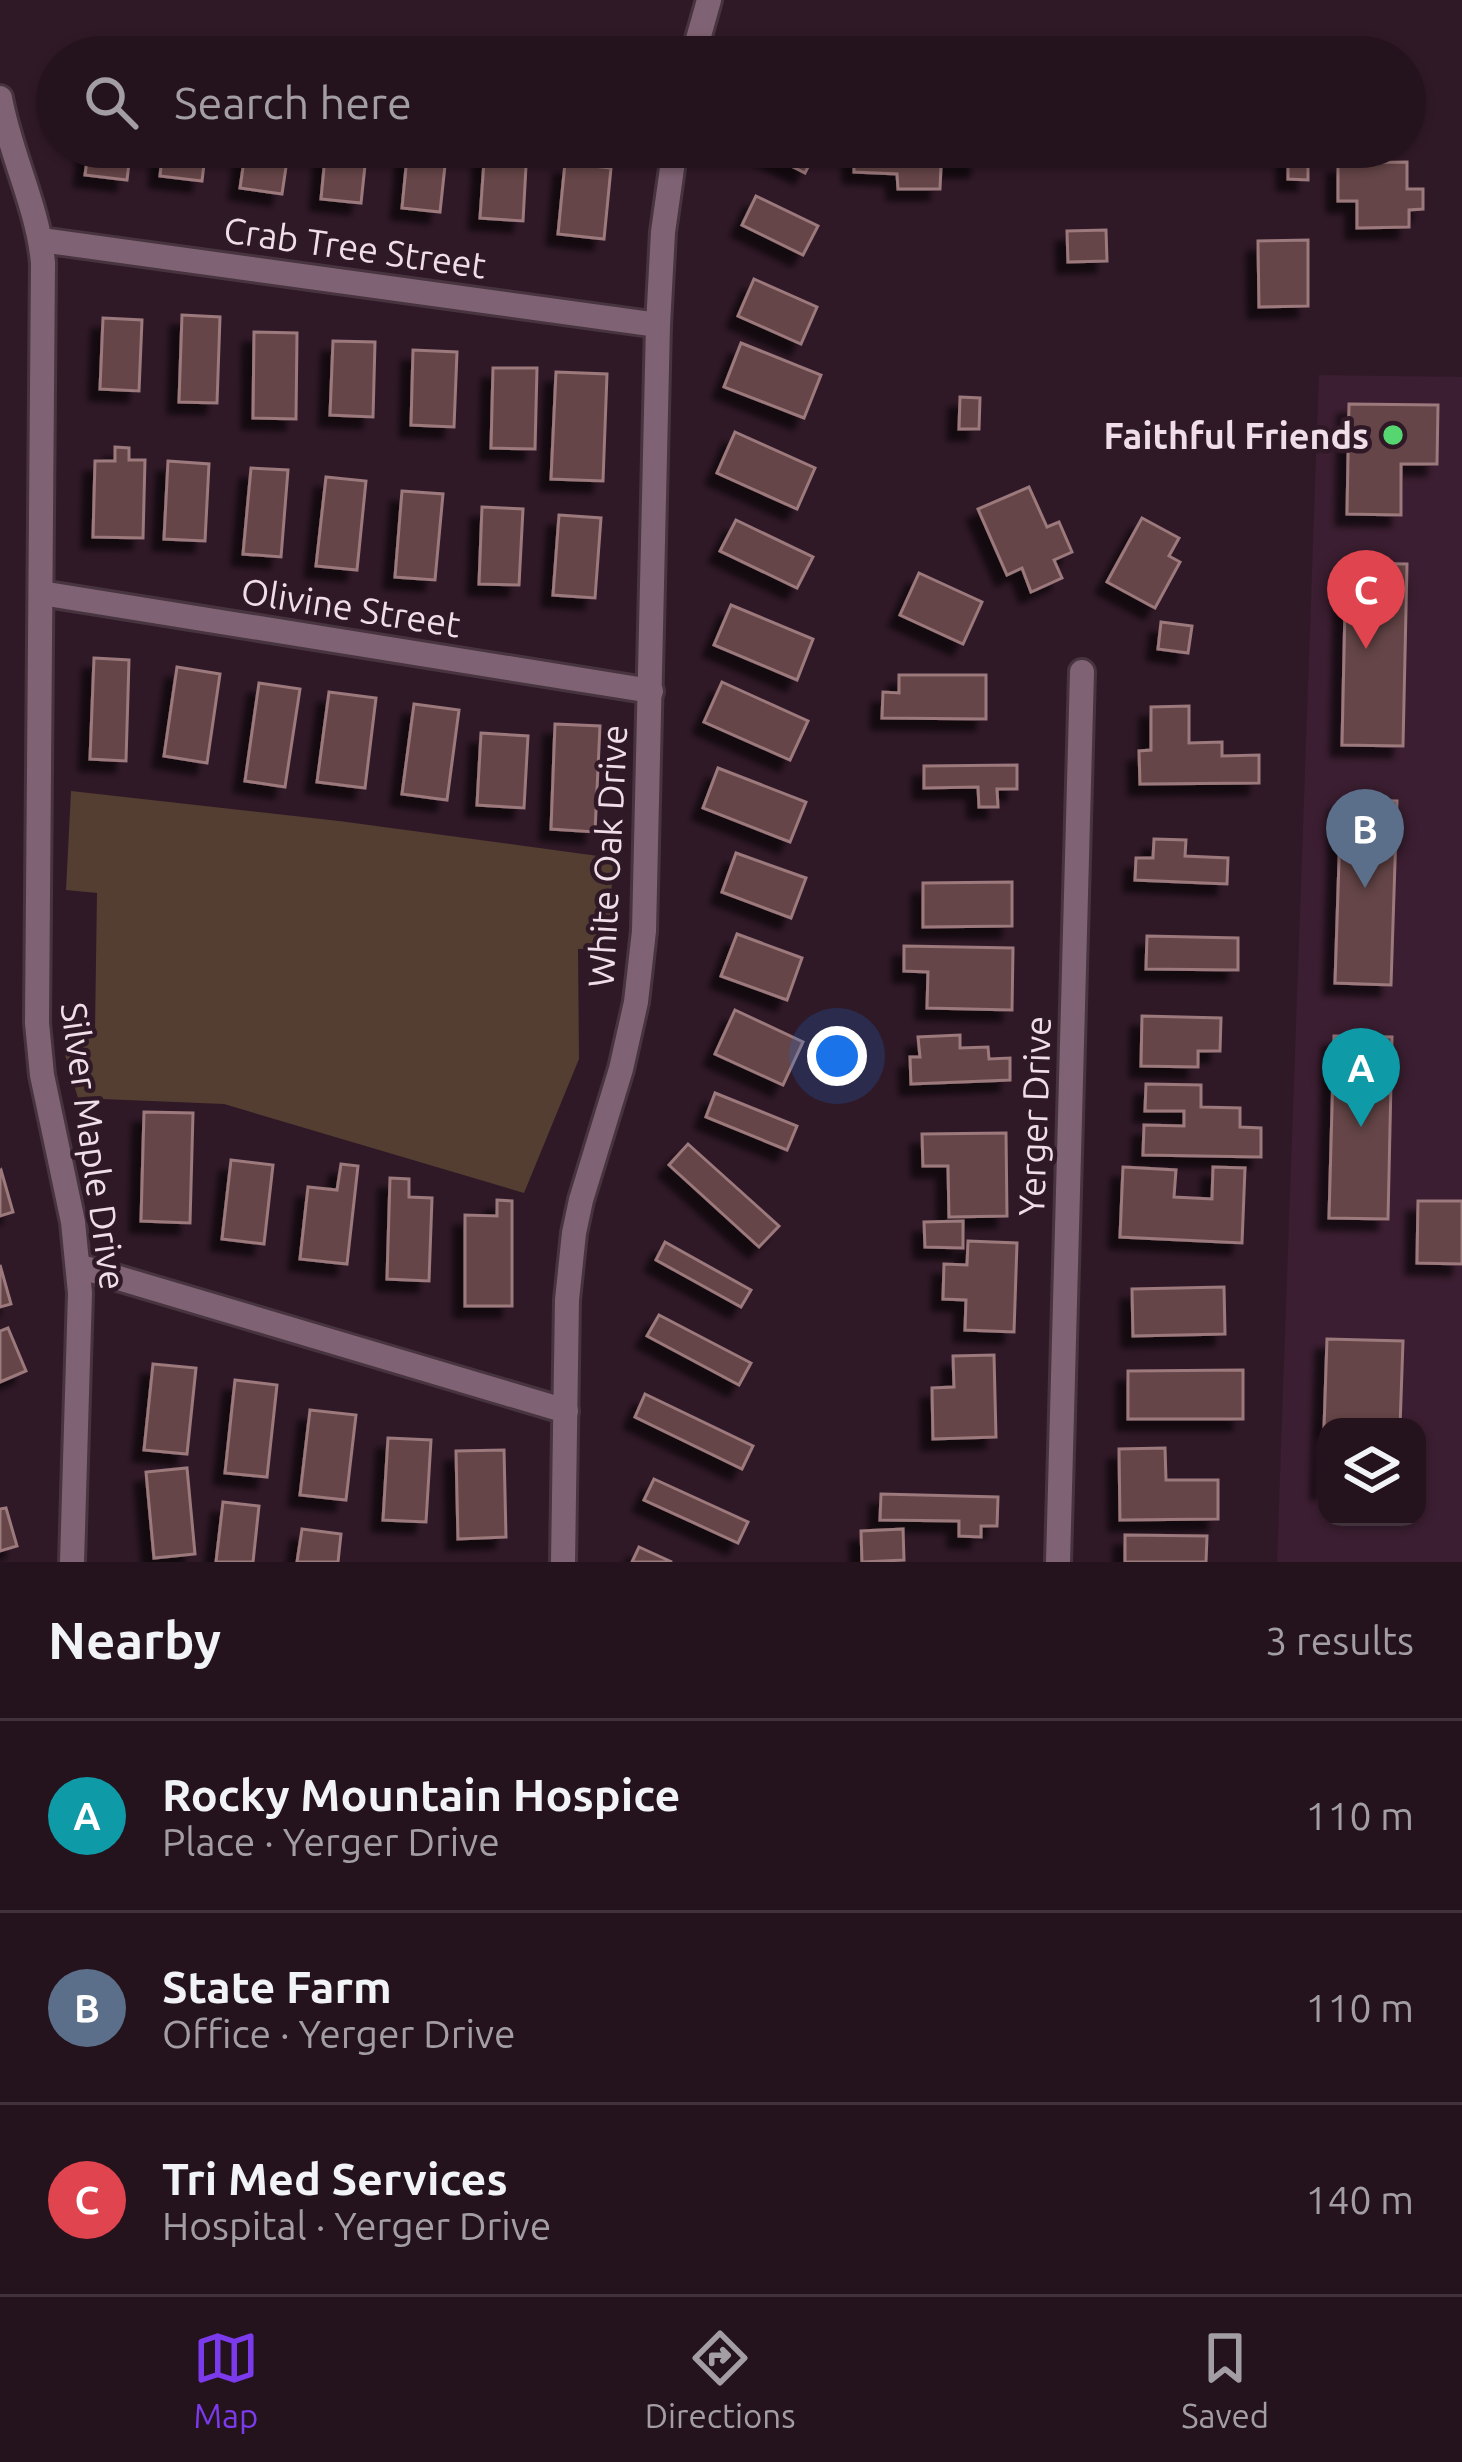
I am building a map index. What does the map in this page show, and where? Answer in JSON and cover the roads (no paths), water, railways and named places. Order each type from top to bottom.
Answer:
[{"type":"street","points":[[699,36],[709,0]]},
{"type":"street","name":"Silver Maple Drive","points":[[0,98],[44,263],[37,1023],[42,1075],[79,1266],[72,1562]]},
{"type":"street","name":"White Oak Drive","points":[[563,1562],[567,1300],[574,1233],[622,1069],[642,954],[658,325],[672,168]]},
{"type":"street","name":"Crab Tree Street","points":[[41,240],[658,325]]},
{"type":"street","name":"Olivine Street","points":[[41,593],[651,691]]},
{"type":"street","name":"Yerger Drive","points":[[1058,1562],[1082,672]]},
{"type":"street","points":[[79,1266],[566,1411]]},
{"type":"place","name":"Faithful Friends","points":[[1393,435]]},
{"type":"place","name":"Tri Med Services","points":[[1366,649]]},
{"type":"place","name":"State Farm","points":[[1365,888]]},
{"type":"place","name":"Rocky Mountain Hospice","points":[[1361,1127]]}]
